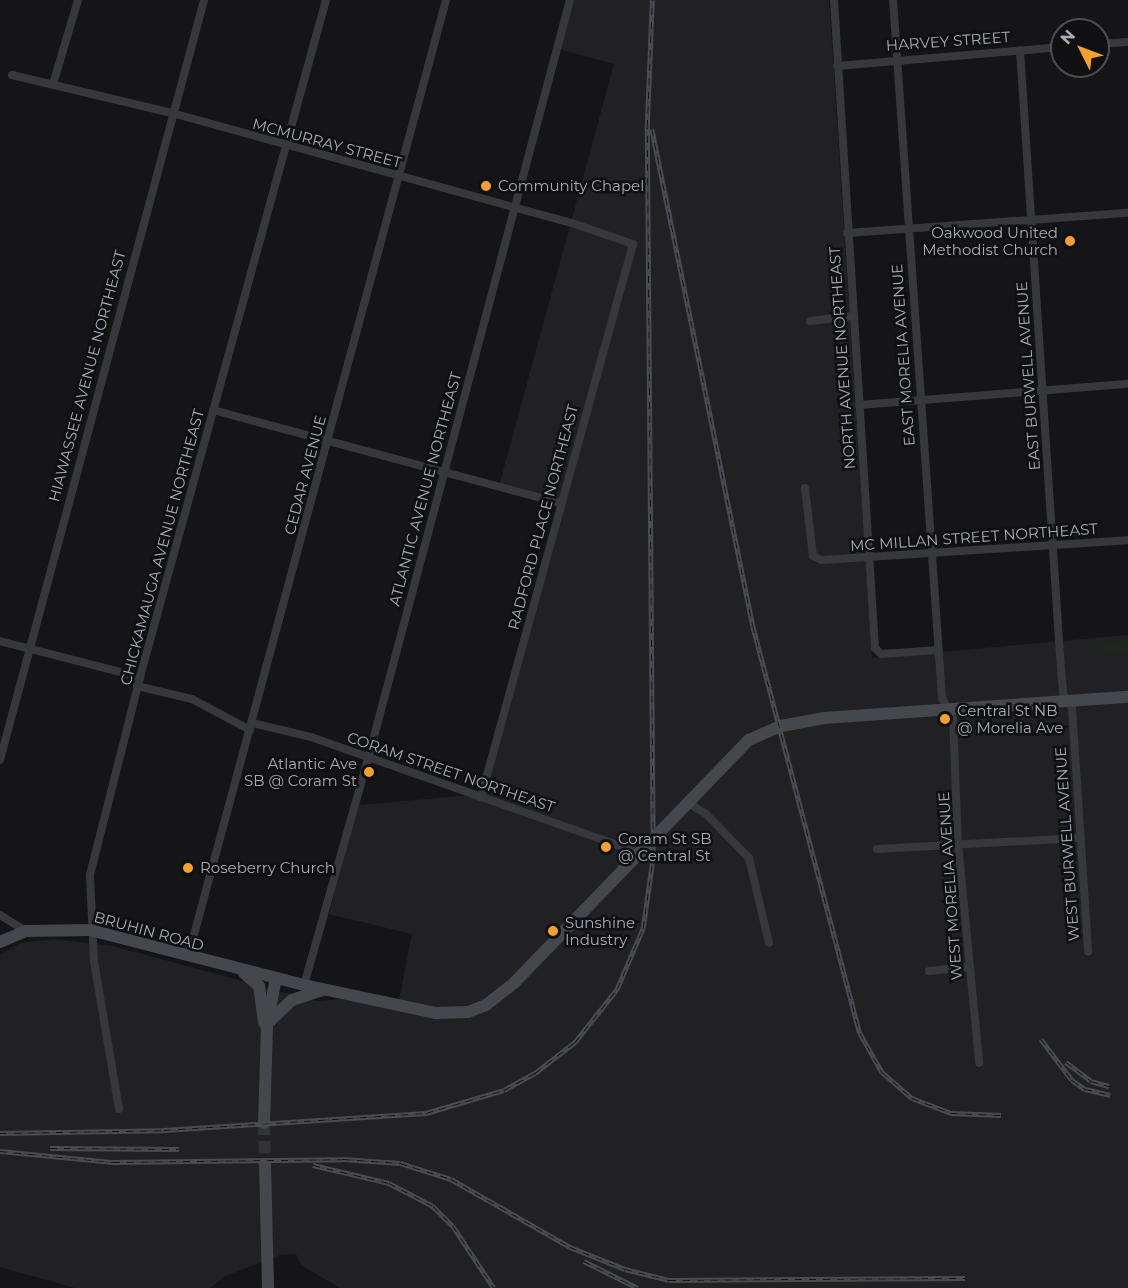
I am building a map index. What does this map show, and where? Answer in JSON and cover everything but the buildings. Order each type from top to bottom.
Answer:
[{"type":"main road","name":"BRUHIN ROAD","points":[[0,942],[26,931],[90,930],[304,985],[446,1014],[477,1009],[514,983],[690,804],[749,740],[781,726],[947,707],[1128,698]]},
{"type":"main road","points":[[241,970],[259,986],[266,1028]]},
{"type":"main road","points":[[264,1123],[266,1028],[276,978]]},
{"type":"main road","points":[[266,1028],[292,1000],[327,989]]},
{"type":"main road","points":[[265,1164],[268,1288]]},
{"type":"street","points":[[53,84],[78,0]]},
{"type":"street","name":"HIAWASSEE AVENUE NORTHEAST","points":[[0,760],[204,0]]},
{"type":"street","name":"CHICKAMAUGA AVENUE NORTHEAST","points":[[119,1109],[90,930],[90,875],[139,681],[326,0]]},
{"type":"street","name":"CEDAR AVENUE","points":[[188,957],[446,0]]},
{"type":"street","name":"ATLANTIC AVENUE NORTHEAST","points":[[304,985],[368,759],[570,0]]},
{"type":"street","name":"NORTH AVENUE NORTHEAST","points":[[834,0],[847,233],[877,652],[939,650]]},
{"type":"street","name":"EAST MORELIA AVENUE","points":[[893,0],[942,698],[947,707]]},
{"type":"street","points":[[1110,43],[1128,42]]},
{"type":"street","name":"HARVEY STREET","points":[[837,66],[896,58],[1050,48]]},
{"type":"street","name":"EAST BURWELL AVENUE","points":[[1020,50],[1052,546],[1063,693],[1068,700]]},
{"type":"street","name":"MCMURRAY STREET","points":[[12,75],[172,113],[284,147],[515,208],[633,244]]},
{"type":"street","points":[[847,233],[1128,213]]},
{"type":"street","name":"RADFORD PLACE NORTHEAST","points":[[481,797],[633,244]]},
{"type":"street","points":[[810,321],[853,316]]},
{"type":"street","points":[[859,405],[1128,384]]},
{"type":"street","points":[[213,410],[560,503]]},
{"type":"street","name":"MC MILLAN STREET NORTHEAST","points":[[805,488],[813,555],[822,560],[869,559],[1128,540]]},
{"type":"street","name":"CORAM STREET NORTHEAST","points":[[0,641],[139,681],[192,699],[251,727],[311,737],[640,853]]},
{"type":"street","name":"WEST BURWELL AVENUE","points":[[1068,700],[1072,708],[1088,951]]},
{"type":"street","name":"WEST MORELIA AVENUE","points":[[947,707],[953,719],[958,843],[979,1063]]},
{"type":"street","points":[[690,804],[706,814],[748,858],[769,943]]},
{"type":"street","points":[[877,849],[1079,838]]},
{"type":"street","points":[[0,915],[26,931]]},
{"type":"street","points":[[929,971],[970,967]]},
{"type":"shaded area","points":[[572,0],[829,0],[872,658],[1128,635],[1128,1288],[340,1288],[301,1265],[296,1254],[280,1255],[225,1276],[210,1288],[75,1288],[0,1267],[0,955],[20,943],[54,939],[113,946],[316,1001],[342,999],[397,1010],[412,934],[329,914],[358,805],[484,794],[563,502],[499,486],[614,64],[559,49]]},
{"type":"shaded area","points":[[1128,639],[1128,651],[1089,656],[1087,642],[1089,648]]},
{"type":"tunnel","points":[[264,1123],[265,1164]]},
{"type":"railway","points":[[0,1133],[164,1130],[426,1113],[504,1090],[535,1073],[575,1042],[617,989],[643,928],[653,857],[647,127],[652,0]]},
{"type":"railway","points":[[652,129],[753,626],[860,1033],[882,1072],[912,1098],[951,1113],[1001,1115]]},
{"type":"railway","points":[[1041,1039],[1072,1080],[1085,1089],[1110,1095]]},
{"type":"railway","points":[[1066,1062],[1091,1081],[1109,1086]]},
{"type":"railway","points":[[50,1148],[179,1149]]},
{"type":"railway","points":[[0,1151],[113,1162],[343,1159],[400,1163],[451,1179],[570,1247],[625,1269],[669,1280],[965,1278]]},
{"type":"railway","points":[[313,1165],[389,1183],[433,1206],[453,1226],[494,1288]]},
{"type":"railway","points":[[584,1261],[638,1288]]},
{"type":"place","name":"Community Chapel","points":[[486,186]]},
{"type":"place","name":"Oakwood United Methodist Church","points":[[1070,241]]},
{"type":"place","name":"Central St NB @ Morelia Ave","points":[[945,719]]},
{"type":"place","name":"Atlantic Ave SB @ Coram St","points":[[369,772]]},
{"type":"place","name":"Coram St SB @ Central St","points":[[606,847]]},
{"type":"place","name":"Roseberry Church","points":[[188,868]]},
{"type":"place","name":"Sunshine Industry","points":[[553,931]]}]
